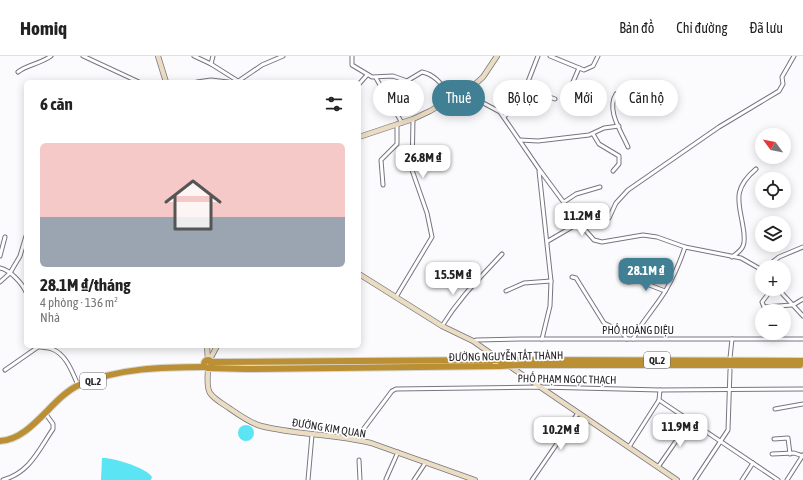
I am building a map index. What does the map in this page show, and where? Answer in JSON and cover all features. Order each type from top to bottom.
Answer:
[{"type":"highway","name":"ĐƯỜNG NGUYỄN TẤT THÀNH","points":[[208,364],[493,360],[803,361]]},
{"type":"highway","name":"ĐƯỜNG NGUYỄN TẤT THÀNH","points":[[208,364],[240,369],[519,365],[803,365]]},
{"type":"highway","name":"QL.2","points":[[0,441],[18,435],[78,386],[132,371],[208,364]]},
{"type":"main road","points":[[158,56],[164,80]]},
{"type":"main road","points":[[480,80],[497,56]]},
{"type":"main road","points":[[361,136],[413,119],[432,110]]},
{"type":"main road","points":[[361,275],[442,326],[473,341],[677,480]]},
{"type":"main road","name":"ĐƯỜNG KIM QUAN","points":[[207,348],[210,392],[237,414],[261,426],[312,435],[356,439],[398,452],[475,480]]},
{"type":"main road","points":[[208,364],[216,348]]},
{"type":"street","points":[[18,72],[24,68],[43,62],[51,56]]},
{"type":"street","points":[[83,56],[134,80]]},
{"type":"street","points":[[194,56],[211,64],[234,80]]},
{"type":"street","points":[[211,64],[213,56]]},
{"type":"street","points":[[240,80],[262,65],[283,56]]},
{"type":"street","points":[[352,56],[351,64],[367,75],[376,78],[393,76],[407,81],[419,73],[426,73],[437,80]]},
{"type":"street","points":[[528,80],[538,56]]},
{"type":"street","points":[[550,56],[560,58],[584,70],[591,68],[598,56]]},
{"type":"street","points":[[548,241],[580,224],[609,218],[616,202],[628,190],[719,126],[779,91],[782,88],[782,76],[794,56]]},
{"type":"street","points":[[574,80],[579,68]]},
{"type":"street","points":[[361,82],[367,75]]},
{"type":"street","points":[[376,78],[402,122]]},
{"type":"street","points":[[615,96],[612,103],[615,116]]},
{"type":"street","points":[[485,104],[500,112],[539,169],[580,224],[594,240],[598,242],[643,235],[657,236],[685,247],[747,260],[755,265]]},
{"type":"street","points":[[615,116],[628,147]]},
{"type":"street","points":[[396,297],[432,237],[427,213],[412,170],[413,119]]},
{"type":"street","points":[[383,185],[381,160],[397,144],[397,124]]},
{"type":"street","points":[[520,140],[538,141],[593,134],[604,128],[619,126]]},
{"type":"street","points":[[593,134],[599,144],[619,156],[619,164],[613,171]]},
{"type":"street","points":[[539,169],[548,241],[551,281],[550,306],[542,339]]},
{"type":"street","points":[[732,257],[740,251],[744,245],[743,222],[738,197],[746,179],[756,169]]},
{"type":"street","points":[[564,202],[576,194],[600,187]]},
{"type":"street","points":[[0,256],[5,237]]},
{"type":"street","points":[[775,260],[803,246]]},
{"type":"street","points":[[0,282],[10,273],[23,252],[24,247]]},
{"type":"street","points":[[633,339],[665,291],[681,260],[685,247]]},
{"type":"street","points":[[442,326],[465,292],[502,254]]},
{"type":"street","points":[[0,268],[10,273],[24,284]]},
{"type":"street","points":[[572,277],[577,281],[604,323],[622,332],[627,339]]},
{"type":"street","points":[[506,291],[524,283],[551,281]]},
{"type":"street","points":[[628,282],[639,281],[665,291]]},
{"type":"street","points":[[767,296],[762,302],[764,307],[793,305],[803,299]]},
{"type":"street","points":[[785,296],[803,316]]},
{"type":"street","name":"PHỐ HOÀNG DIỆU","points":[[473,341],[542,339],[803,339]]},
{"type":"street","points":[[730,358],[732,339]]},
{"type":"street","points":[[5,370],[34,348]]},
{"type":"street","points":[[50,348],[61,355],[71,369],[78,386]]},
{"type":"street","points":[[695,480],[727,434],[729,425],[730,370]]},
{"type":"street","name":"PHỐ PHẠM NGỌC THẠCH","points":[[356,439],[392,392],[396,389],[540,387],[660,390],[803,389]]},
{"type":"street","points":[[629,447],[659,400],[660,390]]},
{"type":"street","points":[[659,400],[778,480]]},
{"type":"street","points":[[775,409],[803,404]]},
{"type":"street","points":[[532,480],[578,412]]},
{"type":"street","points":[[3,480],[21,472],[27,466],[53,429],[53,424],[45,413]]},
{"type":"street","points":[[658,467],[690,421]]},
{"type":"street","points":[[308,480],[312,435]]},
{"type":"street","points":[[774,439],[788,438],[790,454]]},
{"type":"street","points":[[386,479],[398,452]]},
{"type":"street","points":[[772,454],[803,456],[787,480]]},
{"type":"street","points":[[359,460],[360,480]]},
{"type":"street","points":[[414,480],[426,462]]},
{"type":"street","points":[[742,480],[753,464]]},
{"type":"water","points":[[246,425],[252,427],[254,433],[252,439],[246,441],[240,439],[238,433],[240,427]]},
{"type":"water","points":[[102,458],[113,459],[137,467],[149,474],[152,477],[151,480],[101,480]]}]
